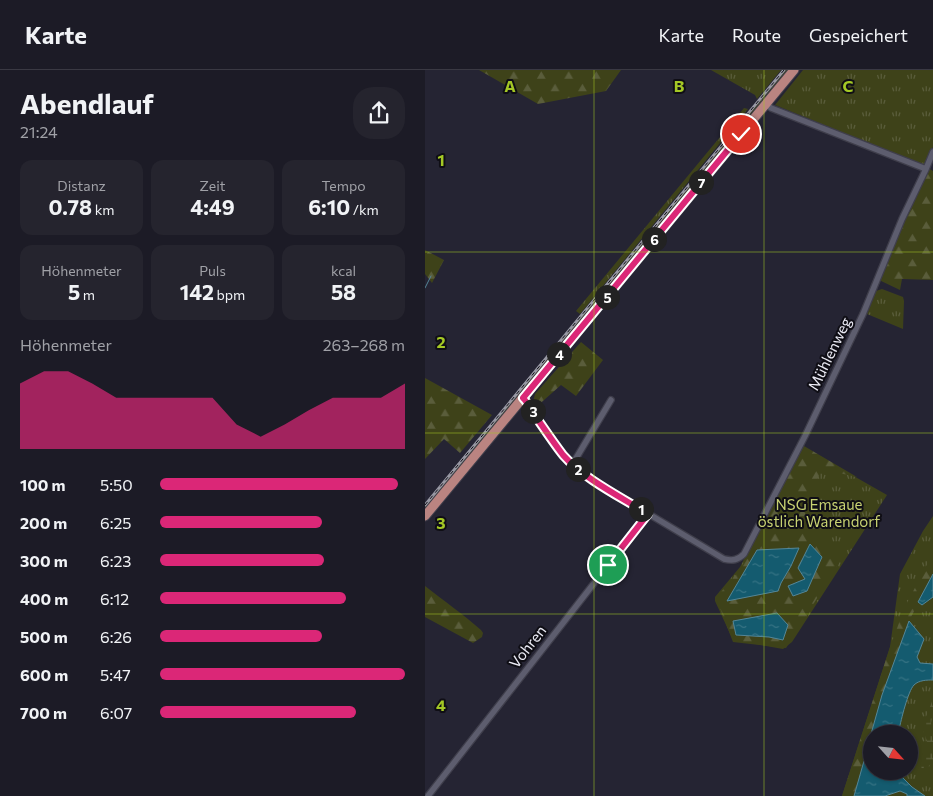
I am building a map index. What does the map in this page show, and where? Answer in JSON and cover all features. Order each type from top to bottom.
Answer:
[{"type":"main road","points":[[425,516],[794,70]]},
{"type":"street","points":[[766,104],[771,108],[926,169]]},
{"type":"street","name":"Mühlenweg","points":[[648,514],[724,559],[736,560],[744,554],[809,427],[863,314],[902,219],[933,152]]},
{"type":"street","points":[[523,398],[562,454],[572,465],[587,477],[648,514]]},
{"type":"street","points":[[572,465],[611,400]]},
{"type":"street","name":"Vohren","points":[[428,796],[648,514]]},
{"type":"green space","points":[[479,70],[621,70],[606,91],[538,104]]},
{"type":"green space","points":[[711,70],[781,70],[757,99],[755,95]]},
{"type":"green space","points":[[786,70],[789,70],[425,510],[425,506]]},
{"type":"green space","points":[[803,70],[933,70],[933,147],[927,161],[923,165],[775,105]]},
{"type":"green space","points":[[744,108],[748,109],[580,314],[576,311]]},
{"type":"green space","points":[[928,168],[933,171],[933,280],[902,279],[900,290],[879,280],[903,220]]},
{"type":"green space","points":[[425,250],[444,260],[432,283],[425,274]]},
{"type":"green space","points":[[882,289],[903,297],[903,329],[867,314],[876,291]]},
{"type":"green space","points":[[581,342],[603,360],[576,396],[561,385],[535,408],[533,402],[535,394]]},
{"type":"green space","points":[[425,378],[492,415],[460,453],[444,439],[425,459]]},
{"type":"green space","name":"NSG Emsaue östlich Warendorf","points":[[801,446],[887,495],[792,642],[783,649],[733,640],[715,601],[715,597],[740,567]]},
{"type":"green space","name":"NSG Emsaue östlich Warendorf","points":[[804,446],[857,477],[821,469],[814,490],[811,517],[819,537],[842,558],[786,648],[733,642],[716,598],[740,570]],"holes":[[[791,566],[778,591],[728,600]]]},
{"type":"green space","name":"NSG Emsaue östlich Warendorf","points":[[933,516],[933,796],[842,796],[863,731],[863,780],[918,780],[918,725],[865,725],[890,647],[900,574]]},
{"type":"green space","points":[[933,553],[933,574],[909,621],[882,695],[874,725],[865,725],[890,647],[905,607]]},
{"type":"green space","points":[[425,586],[481,630],[483,633],[482,637],[473,643],[425,617]]},
{"type":"green space","points":[[933,699],[931,723],[933,760],[922,772],[921,763],[928,751],[922,727]]},
{"type":"green space","points":[[863,731],[863,764],[854,796],[842,796]]},
{"type":"water","points":[[810,544],[822,557],[807,591],[793,596],[788,586],[805,579],[798,568]]},
{"type":"water","points":[[799,548],[778,591],[727,601],[757,550]]},
{"type":"water","points":[[933,574],[933,597],[922,605],[918,602]]},
{"type":"water","points":[[777,613],[788,625],[783,640],[769,637],[736,635],[733,621]]},
{"type":"water","points":[[909,621],[924,639],[917,657],[920,663],[933,664],[933,680],[918,682],[914,685],[909,693],[900,725],[874,725],[882,695]]},
{"type":"water","points":[[863,764],[863,780],[905,780],[925,796],[907,796],[907,794],[900,791],[885,796],[854,796]]},
{"type":"waterway","points":[[425,288],[431,276]]},
{"type":"railway","points":[[425,505],[784,70]]},
{"type":"route","points":[[608,565],[648,514],[587,477],[572,465],[562,454],[523,398],[741,134]]}]
